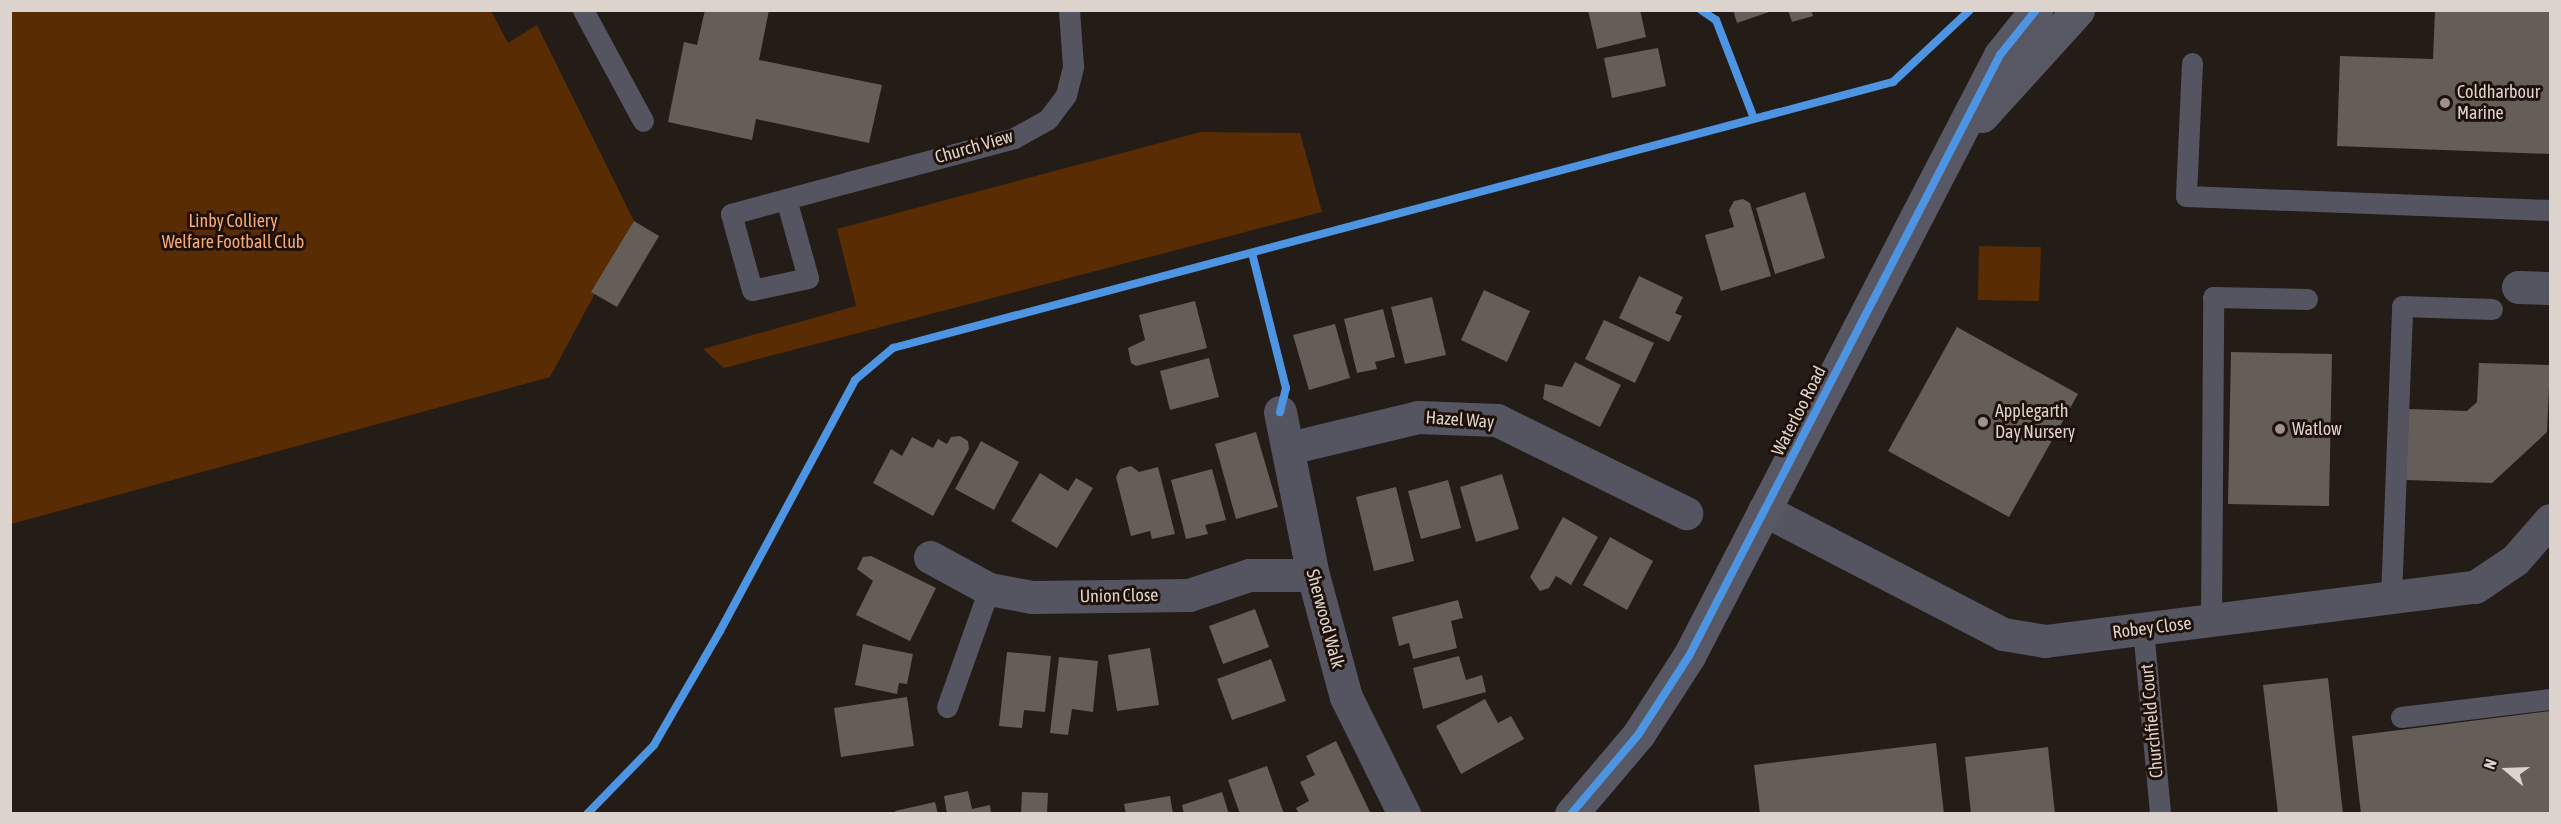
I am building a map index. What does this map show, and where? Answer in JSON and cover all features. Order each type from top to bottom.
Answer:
[{"type":"street","name":"Waterloo Road","points":[[1571,813],[1638,735],[1683,666],[2000,56],[2036,10]]},
{"type":"street","name":"Waterloo Road","points":[[1956,139],[2078,10]]},
{"type":"street","points":[[2518,286],[2550,288]]},
{"type":"street","name":"Sherwood Walk","points":[[1280,412],[1313,575],[1346,697],[1404,813]]},
{"type":"street","name":"Hazel Way","points":[[1289,448],[1418,417],[1497,420],[1686,513]]},
{"type":"street","name":"Robey Close","points":[[1764,510],[2003,634],[2045,641],[2475,587],[2515,560],[2549,527]]},
{"type":"street","name":"Union Close","points":[[930,557],[989,589],[1032,597],[1189,595],[1249,575],[1313,575]]},
{"type":"lane","points":[[583,10],[643,121]]},
{"type":"lane","name":"Church View","points":[[786,200],[808,278],[752,290],[731,214],[1014,138],[1048,119],[1066,95],[1073,66],[1069,10]]},
{"type":"lane","points":[[2192,63],[2186,196],[2550,210]]},
{"type":"lane","points":[[2211,621],[2213,297],[2307,299]]},
{"type":"lane","points":[[2391,598],[2402,306],[2492,309]]},
{"type":"lane","points":[[947,707],[989,589]]},
{"type":"lane","name":"Churchfield Court","points":[[2143,629],[2160,813]]},
{"type":"lane","points":[[2401,717],[2550,699]]},
{"type":"green space","name":"Linby Colliery Welfare Football Club","points":[[11,11],[491,11],[508,43],[537,25],[634,221],[550,377],[11,524]]},
{"type":"green space","points":[[1201,132],[1300,133],[1322,212],[724,368],[703,349],[856,306],[837,229]]},
{"type":"green space","points":[[1979,246],[2041,247],[2039,301],[1978,300]]},
{"type":"building","points":[[705,10],[769,10],[759,60],[882,85],[869,143],[756,119],[752,140],[668,122],[684,42],[697,45]]},
{"type":"building","points":[[1588,10],[1640,10],[1646,37],[1597,49]]},
{"type":"building","points":[[1733,10],[1772,10],[1772,11],[1737,23]]},
{"type":"building","points":[[1788,10],[1811,10],[1813,16],[1792,22]]},
{"type":"building","name":"Coldharbour Marine","points":[[2435,10],[2550,10],[2550,154],[2337,146],[2340,56],[2433,59]]},
{"type":"building","points":[[1658,48],[1666,86],[1612,98],[1604,58]]},
{"type":"building","points":[[1805,192],[1825,258],[1775,274],[1756,208]]},
{"type":"building","points":[[1743,199],[1750,203],[1771,276],[1721,291],[1705,235],[1734,227],[1729,210],[1734,201]]},
{"type":"building","points":[[634,221],[659,236],[617,307],[591,292]]},
{"type":"building","points":[[1639,276],[1683,297],[1675,313],[1682,316],[1669,342],[1619,318]]},
{"type":"building","points":[[1484,290],[1530,311],[1507,362],[1461,340]]},
{"type":"building","points":[[1432,297],[1446,355],[1405,364],[1391,307]]},
{"type":"building","points":[[1195,301],[1207,348],[1136,366],[1131,363],[1128,348],[1145,340],[1139,315]]},
{"type":"building","points":[[1383,309],[1395,357],[1375,362],[1377,369],[1357,373],[1344,319]]},
{"type":"building","points":[[1604,320],[1654,343],[1635,383],[1585,359]]},
{"type":"building","points":[[1335,324],[1350,378],[1309,390],[1293,335]]},
{"type":"building","name":"Applegarth Day Nursery","points":[[1957,327],[2078,394],[2009,517],[1888,451]]},
{"type":"building","name":"Watlow","points":[[2231,352],[2332,354],[2329,506],[2228,504]]},
{"type":"building","points":[[1209,358],[1219,397],[1170,410],[1160,371]]},
{"type":"building","points":[[1575,362],[1621,385],[1600,427],[1543,399],[1545,384],[1562,387]]},
{"type":"building","points":[[2479,363],[2550,365],[2547,432],[2492,483],[2406,480],[2409,409],[2467,411],[2477,402]]},
{"type":"building","points":[[1256,432],[1278,507],[1236,519],[1215,444]]},
{"type":"building","points":[[960,436],[968,441],[969,449],[933,516],[873,483],[891,449],[902,456],[912,437],[933,448],[938,439],[947,444],[951,437]]},
{"type":"building","points":[[981,441],[1019,462],[994,510],[955,489]]},
{"type":"building","points":[[1131,466],[1139,472],[1158,467],[1175,534],[1152,539],[1150,531],[1131,536],[1116,477],[1120,469]]},
{"type":"building","points":[[1212,469],[1226,520],[1205,525],[1208,534],[1186,539],[1171,480]]},
{"type":"building","points":[[1040,473],[1068,491],[1076,478],[1093,488],[1057,548],[1011,521]]},
{"type":"building","points":[[1502,474],[1519,529],[1476,542],[1460,487]]},
{"type":"building","points":[[1448,480],[1461,528],[1421,539],[1408,491]]},
{"type":"building","points":[[1396,487],[1414,561],[1374,571],[1356,497]]},
{"type":"building","points":[[1563,517],[1598,537],[1571,585],[1556,576],[1549,588],[1540,591],[1530,577]]},
{"type":"building","points":[[1610,537],[1653,561],[1627,610],[1583,585]]},
{"type":"building","points":[[871,556],[936,588],[910,641],[856,615],[873,581],[857,569],[863,557]]},
{"type":"building","points":[[1458,600],[1463,618],[1451,621],[1457,648],[1413,659],[1409,643],[1399,646],[1392,617]]},
{"type":"building","points":[[1255,609],[1269,647],[1223,664],[1209,626]]},
{"type":"building","points":[[863,644],[913,654],[907,684],[899,683],[897,694],[855,685]]},
{"type":"building","points":[[1150,648],[1159,705],[1117,711],[1108,655]]},
{"type":"building","points":[[1007,652],[1051,656],[1045,712],[1024,710],[1022,728],[999,726]]},
{"type":"building","points":[[1459,656],[1466,680],[1482,675],[1486,692],[1423,709],[1413,668]]},
{"type":"building","points":[[1059,657],[1098,661],[1093,712],[1072,709],[1068,735],[1050,733]]},
{"type":"building","points":[[1271,659],[1286,701],[1232,720],[1217,679]]},
{"type":"building","points":[[2328,678],[2343,814],[2278,814],[2263,685]]},
{"type":"building","points":[[907,697],[914,746],[841,757],[834,708]]},
{"type":"building","points":[[1485,699],[1498,723],[1511,716],[1524,739],[1461,774],[1436,726]]},
{"type":"building","points":[[2550,711],[2550,814],[2361,814],[2352,736]]},
{"type":"building","points":[[1336,741],[1370,812],[1299,814],[1296,808],[1309,801],[1300,782],[1315,775],[1306,756]]},
{"type":"building","points":[[1936,743],[1944,814],[1760,814],[1754,765]]},
{"type":"building","points":[[2048,747],[2055,814],[1971,814],[1965,757]]},
{"type":"building","points":[[1267,766],[1284,814],[1240,814],[1228,780]]},
{"type":"building","points":[[968,791],[972,809],[990,805],[991,814],[947,814],[944,796]]},
{"type":"building","points":[[1022,792],[1048,793],[1047,814],[1021,814]]},
{"type":"building","points":[[1222,792],[1229,814],[1184,814],[1182,805]]},
{"type":"building","points":[[1170,796],[1173,814],[1126,814],[1124,804]]},
{"type":"building","points":[[935,802],[938,814],[896,814],[895,811]]},
{"type":"cycle path","points":[[1701,10],[1716,20],[1753,116]]},
{"type":"cycle path","points":[[587,814],[654,745],[720,631],[855,380],[893,348],[1893,82],[1970,10]]},
{"type":"cycle path","points":[[1571,814],[1638,735],[1689,656],[2000,55],[2036,10]]},
{"type":"cycle path","points":[[1252,253],[1286,388],[1280,412]]},
{"type":"place","name":"Coldharbour Marine","points":[[2445,103]]},
{"type":"place","name":"Applegarth Day Nursery","points":[[1983,422]]},
{"type":"place","name":"Watlow","points":[[2280,429]]}]
